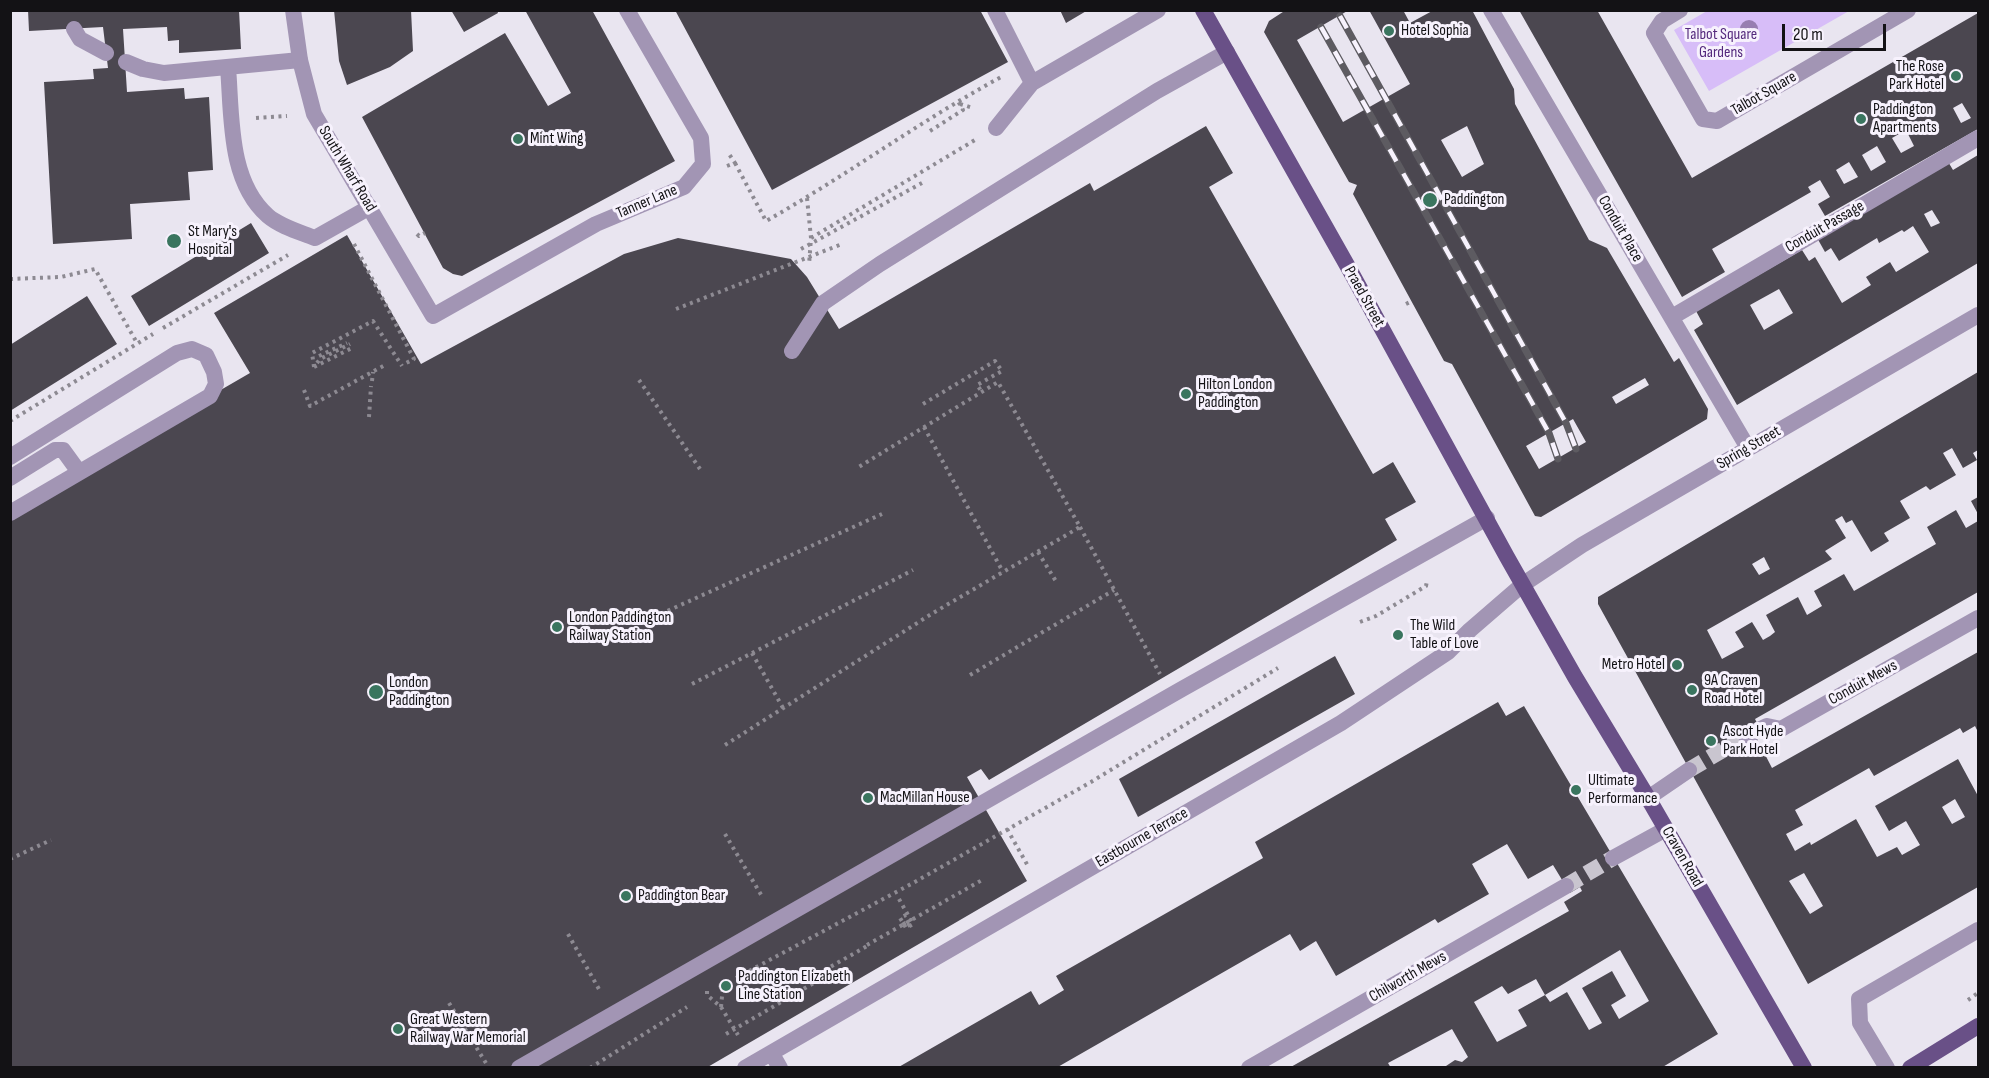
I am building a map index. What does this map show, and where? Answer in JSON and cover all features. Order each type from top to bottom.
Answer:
[{"type":"main road","name":"Praed Street","points":[[1203,10],[1487,518],[1522,585]]},
{"type":"main road","name":"Craven Road","points":[[1522,585],[1804,1068]]},
{"type":"main road","points":[[1910,1068],[1978,1026]]},
{"type":"street","name":"South Wharf Road","points":[[293,10],[300,60],[314,114],[433,316]]},
{"type":"street","name":"Tanner Lane","points":[[433,316],[596,224],[684,187],[703,164],[701,138],[627,10]]},
{"type":"street","points":[[994,10],[1032,83]]},
{"type":"street","points":[[996,128],[1032,83],[1158,10]]},
{"type":"street","name":"Conduit Place","points":[[1491,10],[1748,448]]},
{"type":"street","name":"Talbot Square","points":[[1680,10],[1662,21],[1654,33],[1703,119],[1717,122],[1908,10]]},
{"type":"street","points":[[74,29],[80,39],[106,53]]},
{"type":"street","points":[[792,351],[823,303],[880,264],[1157,91],[1227,52]]},
{"type":"street","points":[[126,62],[143,69],[164,73],[300,60]]},
{"type":"street","points":[[228,67],[236,159],[244,181],[258,206],[270,218],[281,225],[315,238],[370,207]]},
{"type":"street","name":"Conduit Passage","points":[[1672,317],[1978,138]]},
{"type":"street","name":"Spring Street","points":[[1522,585],[1576,549],[1978,315]]},
{"type":"street","points":[[10,457],[177,353],[192,349],[206,356],[214,372],[216,384],[210,396],[10,513]]},
{"type":"street","points":[[10,478],[55,450],[63,450],[79,472]]},
{"type":"street","points":[[519,1068],[1171,695],[1487,518]]},
{"type":"street","name":"Eastbourne Terrace","points":[[745,1068],[776,1060],[1341,723],[1448,652],[1522,585]]},
{"type":"street","name":"Conduit Mews","points":[[1746,736],[1767,726],[1781,729],[1978,618]]},
{"type":"street","points":[[1648,798],[1689,770]]},
{"type":"street","points":[[1614,858],[1666,829]]},
{"type":"street","name":"Chilworth Mews","points":[[1249,1068],[1566,886]]},
{"type":"street","points":[[1887,1068],[1860,1023],[1859,999],[1978,930]]},
{"type":"path","points":[[735,163],[766,221],[1023,65]]},
{"type":"path","points":[[959,103],[973,108]]},
{"type":"path","points":[[930,131],[963,110],[959,103]]},
{"type":"path","points":[[232,119],[314,114]]},
{"type":"path","points":[[811,238],[996,128]]},
{"type":"path","points":[[801,249],[922,183]]},
{"type":"path","points":[[807,198],[811,238],[809,265]]},
{"type":"path","points":[[318,356],[350,345],[314,367],[312,353],[373,321],[404,364],[414,359],[342,222]]},
{"type":"path","points":[[676,309],[842,244]]},
{"type":"path","points":[[10,279],[61,277],[95,269],[137,343]]},
{"type":"path","points":[[1406,304],[1412,301]]},
{"type":"path","points":[[923,404],[995,361],[1002,371],[977,385],[982,392]]},
{"type":"path","points":[[304,390],[310,406],[385,365]]},
{"type":"path","points":[[369,417],[373,372]]},
{"type":"path","points":[[639,380],[700,469]]},
{"type":"path","points":[[857,468],[998,382],[1171,695]]},
{"type":"path","points":[[924,427],[1003,572]]},
{"type":"path","points":[[654,617],[882,513]]},
{"type":"path","points":[[725,745],[933,614],[1080,527]]},
{"type":"path","points":[[1357,623],[1377,616],[1426,585],[1431,572],[1443,563],[1437,546]]},
{"type":"path","points":[[1038,552],[1058,583]]},
{"type":"path","points":[[692,684],[913,570]]},
{"type":"path","points":[[970,675],[1114,590]]},
{"type":"path","points":[[752,653],[783,708]]},
{"type":"path","points":[[736,978],[885,898],[1091,782],[1278,668]]},
{"type":"path","points":[[1007,829],[1028,866]]},
{"type":"path","points":[[725,834],[776,921]]},
{"type":"path","points":[[10,860],[51,840]]},
{"type":"path","points":[[867,945],[984,879]]},
{"type":"path","points":[[898,899],[913,924],[906,928],[900,918],[906,915],[912,923],[906,927],[901,919]]},
{"type":"path","points":[[818,974],[924,913]]},
{"type":"path","points":[[568,934],[613,1014]]},
{"type":"path","points":[[726,1034],[826,976]]},
{"type":"path","points":[[721,1007],[723,986]]},
{"type":"path","points":[[707,995],[721,1007],[738,1035]]},
{"type":"path","points":[[449,1003],[489,1068]]},
{"type":"path","points":[[590,1068],[687,1007]]},
{"type":"green space","name":"Talbot Square Gardens","points":[[1707,11],[1849,11],[1709,91],[1674,30]]},
{"type":"building","points":[[28,10],[239,10],[241,49],[179,53],[179,40],[168,41],[167,27],[123,29],[127,92],[184,88],[185,99],[209,97],[213,170],[188,172],[190,200],[130,204],[132,239],[53,244],[44,82],[94,79],[93,69],[108,68],[103,27],[29,31]]},
{"type":"building","points":[[334,10],[411,10],[413,51],[390,67],[347,85],[339,61]]},
{"type":"building","points":[[451,10],[497,10],[498,13],[464,32]]},
{"type":"building","name":"Mint Wing","points":[[525,10],[592,10],[675,161],[462,276],[453,274],[443,268],[362,117],[505,33],[548,106],[571,93]]},
{"type":"building","points":[[675,10],[980,10],[1008,62],[772,190]]},
{"type":"building","points":[[1060,10],[1088,10],[1066,23]]},
{"type":"building","points":[[1286,10],[1349,10],[1297,40],[1343,122],[1410,84],[1369,10],[1403,10],[1410,23],[1434,10],[1472,10],[1514,89],[1515,104],[1589,240],[1607,248],[1674,362],[1679,358],[1708,409],[1707,419],[1541,517],[1535,516],[1452,364],[1444,361],[1353,194],[1357,185],[1349,182],[1264,32],[1269,21]],"holes":[[[1467,126],[1484,164],[1462,177],[1441,140]],[[1645,378],[1649,385],[1616,404],[1612,397]],[[1573,419],[1586,442],[1539,469],[1526,446]]]},
{"type":"building","points":[[1519,10],[1597,10],[1692,178],[1978,13],[1978,129],[1825,216],[1818,204],[1830,197],[1820,180],[1808,187],[1811,192],[1712,249],[1725,272],[1682,297]],"holes":[[[1962,103],[1971,118],[1961,123],[1953,108]],[[1906,130],[1914,146],[1901,153],[1892,138]],[[1877,146],[1886,162],[1871,171],[1862,155]],[[1849,162],[1858,177],[1844,184],[1836,170]]]},
{"type":"building","name":"London Paddington Railway Station","points":[[1206,126],[1233,173],[1209,187],[1373,474],[1393,462],[1416,502],[1385,519],[1397,540],[989,780],[981,769],[967,777],[1027,881],[706,1068],[10,1068],[10,512],[250,373],[214,313],[347,235],[421,364],[624,254],[678,238],[791,259],[807,277],[839,329],[1090,183],[1094,191]]},
{"type":"building","points":[[1978,155],[1978,263],[1737,405],[1694,330],[1703,324],[1696,311],[1802,250],[1809,261],[1815,257],[1842,303],[1871,285],[1866,277],[1890,262],[1896,272],[1929,252],[1913,226],[1879,243],[1877,238],[1839,261],[1831,248],[1825,252],[1816,236],[1947,160],[1953,170]],"holes":[[[1932,210],[1940,223],[1931,227],[1924,214]],[[1779,289],[1793,313],[1764,330],[1750,305]]]},
{"type":"building","points":[[251,223],[269,253],[149,326],[131,296]]},
{"type":"building","points":[[87,296],[117,344],[10,411],[10,345]]},
{"type":"building","points":[[1978,372],[1978,450],[1973,453],[1977,460],[1963,468],[1952,448],[1943,453],[1956,475],[1930,490],[1926,486],[1900,501],[1910,518],[1884,533],[1889,541],[1871,552],[1852,520],[1846,523],[1842,516],[1835,520],[1846,538],[1825,551],[1832,559],[1707,630],[1722,659],[1744,647],[1735,632],[1752,622],[1763,640],[1775,632],[1766,615],[1798,597],[1807,615],[1822,606],[1814,591],[1844,574],[1854,591],[1936,544],[1927,527],[1956,510],[1966,528],[1978,521],[1978,592],[1755,719],[1757,739],[1772,768],[1978,652],[1978,732],[1975,726],[1963,733],[1960,728],[1874,776],[1869,768],[1795,810],[1803,825],[1786,834],[1795,851],[1810,842],[1811,845],[1856,819],[1877,857],[1897,847],[1902,855],[1920,845],[1906,821],[1889,831],[1875,806],[1958,759],[1978,796],[1978,887],[1808,984],[1598,604],[1598,597]],"holes":[[[1764,557],[1770,569],[1759,575],[1752,564]],[[1955,799],[1965,817],[1952,824],[1942,807]],[[1804,873],[1823,906],[1810,914],[1789,881]]]},
{"type":"building","points":[[1978,497],[1978,514],[1971,501]]},
{"type":"building","points":[[1335,656],[1355,694],[1138,817],[1119,779]]},
{"type":"building","points":[[1498,702],[1506,716],[1524,706],[1718,1034],[1661,1068],[1443,1068],[1455,1060],[1462,1062],[1468,1057],[1452,1029],[1388,1063],[1391,1068],[1289,1068],[1569,911],[1564,902],[1582,891],[1580,887],[1570,893],[1553,865],[1528,879],[1507,844],[1472,864],[1489,894],[1438,923],[1435,919],[1336,976],[1316,941],[1300,951],[1290,934],[1056,1068],[897,1068],[1031,991],[1039,1005],[1064,990],[1056,976],[1263,858],[1255,842]],"holes":[[[1620,950],[1649,1001],[1619,1019],[1611,1005],[1626,996],[1612,971],[1582,988],[1602,1023],[1589,1030],[1567,992],[1550,1002],[1545,995]],[[1536,979],[1545,995],[1518,1010],[1527,1026],[1497,1042],[1474,1002],[1502,986],[1508,994]]]},
{"type":"tunnel","points":[[1689,770],[1746,736]]},
{"type":"tunnel","points":[[1566,886],[1613,858]]},
{"type":"railway","points":[[1340,16],[1566,423],[1576,449]]},
{"type":"railway","points":[[1321,27],[1549,433],[1558,459]]},
{"type":"place","name":"Hotel Sophia","points":[[1389,31]]},
{"type":"place","name":"The Rose Park Hotel","points":[[1956,76]]},
{"type":"place","name":"Paddington Apartments","points":[[1861,119]]},
{"type":"place","name":"Mint Wing","points":[[518,139]]},
{"type":"place","name":"Paddington","points":[[1430,200]]},
{"type":"place","name":"St Mary's Hospital","points":[[174,241]]},
{"type":"place","name":"Hilton London Paddington","points":[[1186,394]]},
{"type":"place","name":"London Paddington Railway Station","points":[[557,627]]},
{"type":"place","name":"The Wild Table of Love","points":[[1398,635]]},
{"type":"place","name":"Metro Hotel","points":[[1677,665]]},
{"type":"place","name":"9A Craven Road Hotel","points":[[1692,690]]},
{"type":"place","name":"London Paddington","points":[[376,692]]},
{"type":"place","name":"Ascot Hyde Park Hotel","points":[[1711,741]]},
{"type":"place","name":"Ultimate Performance","points":[[1576,790]]},
{"type":"place","name":"MacMillan House","points":[[868,798]]},
{"type":"place","name":"Paddington Bear","points":[[626,896]]},
{"type":"place","name":"Paddington Elizabeth Line Station","points":[[726,986]]},
{"type":"place","name":"Great Western Railway War Memorial","points":[[398,1029]]}]
